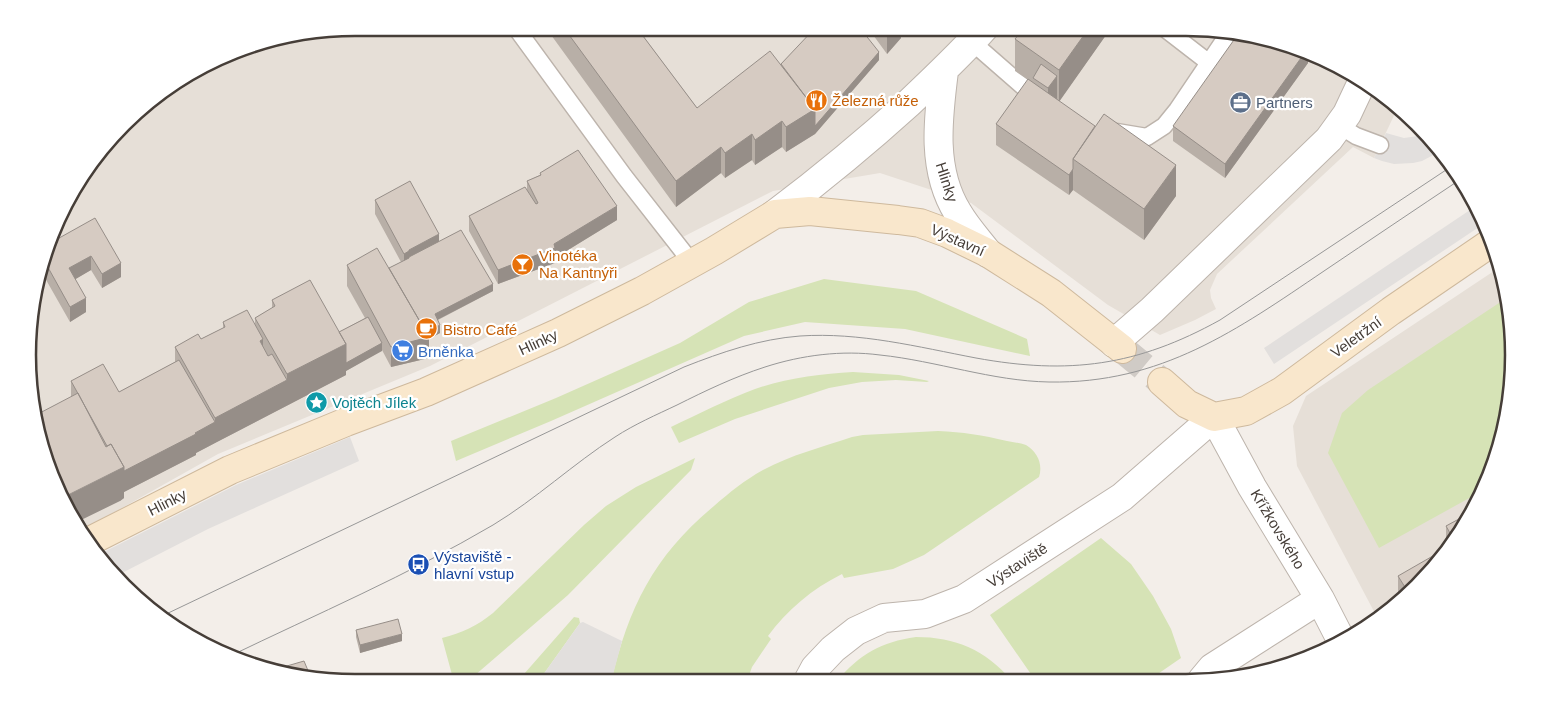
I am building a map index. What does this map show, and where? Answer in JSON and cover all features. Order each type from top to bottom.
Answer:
[{"type":"street","name":"Hlinky","points":[[95,539],[230,470],[346,422],[426,392],[550,336],[642,291],[692,263],[775,214],[821,180],[871,138],[944,71],[977,36]]},
{"type":"street","name":"Hlinky","points":[[944,71],[940,107],[938,160],[957,213],[988,253]]},
{"type":"street","name":"Výstavní","points":[[775,214],[810,211],[920,223],[947,233],[988,253],[1051,293],[1118,346],[1152,310],[1309,159],[1340,126],[1359,88]]},
{"type":"street","name":"Veletržní","points":[[1214,417],[1246,411],[1282,391],[1391,311],[1485,247]]},
{"type":"street","points":[[1162,382],[1187,404],[1214,417]]},
{"type":"street","name":"Křížkovského","points":[[1214,417],[1252,487],[1320,599],[1338,635]]},
{"type":"street","name":"Výstaviště","points":[[812,674],[833,649],[856,631],[884,618],[925,614],[964,599],[1114,502],[1214,417]]},
{"type":"street","points":[[1208,673],[1212,668],[1320,599]]},
{"type":"lane","points":[[522,36],[624,176],[692,263]]},
{"type":"lane","points":[[979,36],[1034,96]]},
{"type":"lane","points":[[1174,36],[1208,62]]},
{"type":"lane","points":[[1095,130],[1147,136],[1164,126],[1225,39]]},
{"type":"lane","points":[[1340,126],[1356,136],[1380,145]]},
{"type":"shaded area","points":[[355,36],[1207,37],[1248,42],[1288,53],[1308,61],[1345,79],[1395,114],[1374,158],[1353,147],[1217,274],[1210,290],[1216,309],[1160,335],[1108,305],[971,203],[880,173],[773,191],[430,366],[218,454],[87,527],[69,496],[61,477],[53,457],[42,417],[36,355],[39,313],[42,293],[53,253],[69,214],[90,178],[115,145],[145,115],[178,90],[214,69],[273,47],[313,39]]},
{"type":"shaded area","points":[[1386,133],[1404,138],[1417,136],[1434,155],[1413,163],[1394,164],[1374,158]]},
{"type":"shaded area","points":[[1470,210],[1478,228],[1274,364],[1264,348]]},
{"type":"shaded area","points":[[1493,271],[1502,313],[1505,355],[1499,417],[1488,457],[1472,496],[1439,549],[1396,595],[1374,612],[1297,466],[1293,426],[1306,396]]},
{"type":"shaded area","points":[[350,437],[359,461],[208,529],[123,573],[104,552],[236,485]]},
{"type":"shaded area","points":[[583,622],[622,641],[613,674],[544,674],[580,623]]},
{"type":"green space","points":[[824,279],[916,291],[1027,339],[1030,356],[905,329],[805,322],[744,336],[456,461],[451,441],[556,398],[680,343],[749,302]]},
{"type":"green space","points":[[1500,302],[1505,355],[1502,397],[1499,417],[1488,457],[1472,496],[1379,548],[1328,453],[1342,413],[1368,390]]},
{"type":"green space","points":[[853,372],[899,375],[929,381],[862,382],[829,388],[735,419],[679,443],[671,427],[712,407],[767,385],[804,377]]},
{"type":"green space","points":[[938,431],[956,432],[1026,445],[1034,451],[1040,463],[1039,477],[924,555],[893,569],[844,578],[842,574],[810,593],[783,617],[768,636],[771,639],[752,667],[750,674],[613,674],[626,629],[647,584],[675,544],[693,525],[720,501],[763,470],[784,460],[863,435]]},
{"type":"green space","points":[[695,458],[691,470],[568,595],[476,674],[452,674],[442,638],[469,628],[493,613],[584,525],[606,506],[636,487]]},
{"type":"green space","points":[[1101,538],[1131,564],[1153,596],[1171,629],[1181,658],[1158,674],[1031,674],[990,615]]},
{"type":"green space","points":[[574,617],[579,618],[580,623],[544,674],[524,674]]},
{"type":"green space","points":[[916,637],[930,638],[969,647],[991,661],[1005,674],[844,674],[854,663],[872,651],[904,639]]},
{"type":"building","points":[[570,36],[643,36],[697,108],[770,51],[815,109],[786,127],[782,121],[755,140],[752,134],[725,153],[721,147],[676,181]]},
{"type":"building","name":"Železná růže","points":[[807,36],[866,36],[879,52],[815,126],[815,109],[781,64]]},
{"type":"building","points":[[1017,36],[1083,36],[1059,70],[1015,39]]},
{"type":"building","name":"Partners","points":[[1234,40],[1268,47],[1301,58],[1225,164],[1173,126]]},
{"type":"building","points":[[1041,64],[1057,76],[1048,88],[1033,78]]},
{"type":"building","points":[[1028,79],[1095,126],[1073,159],[1073,169],[1069,175],[996,124]]},
{"type":"building","points":[[1104,114],[1176,165],[1144,209],[1073,159]]},
{"type":"building","points":[[578,150],[617,206],[554,244],[555,248],[498,270],[469,216],[525,187],[536,204],[538,203],[527,181],[541,175],[540,173]]},
{"type":"building","points":[[410,181],[439,234],[404,254],[375,200]]},
{"type":"building","points":[[95,218],[121,263],[102,274],[91,256],[69,268],[86,298],[70,307],[48,268],[59,238]]},
{"type":"building","points":[[461,230],[493,284],[435,314],[440,325],[426,332],[389,268]]},
{"type":"building","points":[[377,248],[429,337],[391,347],[347,265]]},
{"type":"building","points":[[310,280],[346,344],[287,374],[255,318],[275,306],[272,300]]},
{"type":"building","points":[[247,310],[263,339],[260,341],[268,356],[272,354],[287,380],[215,418],[175,347],[198,334],[201,339],[225,327],[223,322]]},
{"type":"building","points":[[368,317],[382,343],[346,363],[346,344],[339,332]]},
{"type":"building","points":[[179,360],[215,422],[196,434],[124,471],[124,467],[111,444],[107,446],[71,381],[103,364],[119,392]]},
{"type":"building","points":[[78,393],[106,447],[111,444],[124,467],[68,495],[53,457],[41,412]]},
{"type":"building","points":[[1459,519],[1450,533],[1446,526]]},
{"type":"building","points":[[1434,555],[1405,586],[1398,576]]},
{"type":"building","points":[[398,619],[402,634],[360,645],[356,630]]},
{"type":"building","points":[[304,661],[308,670],[293,668],[286,666]]},
{"type":"tunnel","points":[[1122,349],[1162,382]]},
{"type":"tram line","points":[[168,613],[684,367],[741,347],[770,340],[800,336],[845,336],[889,341],[976,358],[1042,366],[1102,363],[1160,348],[1190,336],[1220,320],[1446,170]]},
{"type":"tram line","points":[[239,652],[428,561],[461,543],[509,515],[599,447],[623,432],[742,375],[793,359],[837,353],[901,358],[986,375],[1028,381],[1089,380],[1127,374],[1162,363],[1228,333],[1292,293],[1454,183]]},
{"type":"place","name":"Železná růže","points":[[816,100]]},
{"type":"place","name":"Partners","points":[[1240,102]]},
{"type":"place","name":"Vinotéka Na Kantnýři","points":[[523,264]]},
{"type":"place","name":"Bistro Café","points":[[427,329]]},
{"type":"place","name":"Brněnka","points":[[402,351]]},
{"type":"place","name":"Vojtěch Jílek","points":[[316,402]]},
{"type":"place","name":"Výstaviště - hlavní vstup","points":[[418,565]]}]
